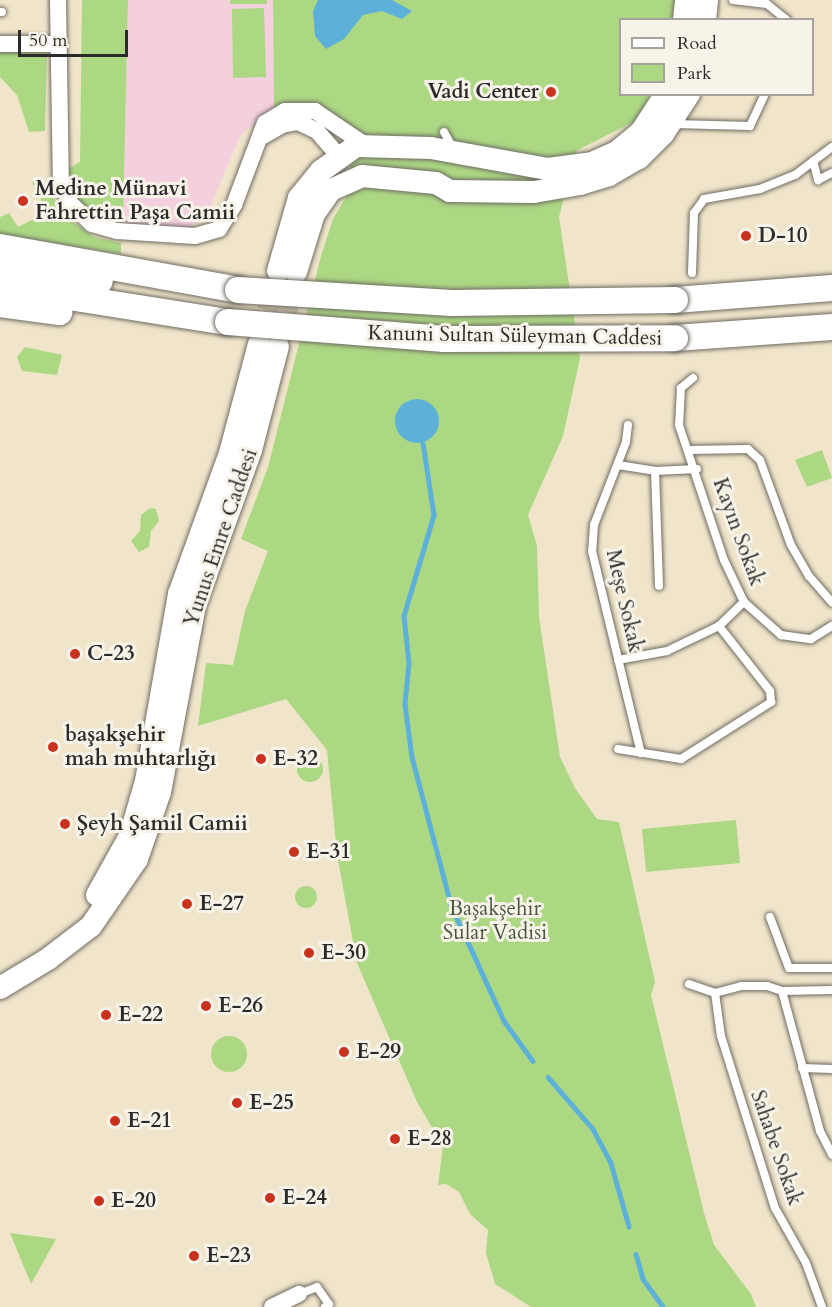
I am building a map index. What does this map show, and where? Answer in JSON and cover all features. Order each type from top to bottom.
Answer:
[{"type":"main road","points":[[0,247],[238,290]]},
{"type":"main road","name":"Kanuni Sultan Süleyman Caddesi","points":[[0,265],[84,280],[452,303],[675,300],[832,288]]},
{"type":"main road","name":"Kanuni Sultan Süleyman Caddesi","points":[[0,283],[44,293],[228,322],[444,339],[675,338],[832,327]]},
{"type":"main road","points":[[0,303],[136,323],[228,322]]},
{"type":"street","points":[[58,0],[61,183],[70,203],[92,224],[117,231],[208,234],[228,219],[255,142],[265,123],[285,111],[315,111],[366,145]]},
{"type":"street","points":[[684,18],[686,0]]},
{"type":"street","points":[[705,18],[707,0]]},
{"type":"street","points":[[0,44],[57,44]]},
{"type":"street","points":[[362,176],[331,190],[314,214],[287,272],[299,198],[309,182],[339,156],[366,145],[406,145],[519,165],[567,167],[592,164],[617,152],[641,132],[665,96]]},
{"type":"street","points":[[460,189],[468,182],[471,171],[466,160],[457,154],[445,155],[436,162],[433,174],[436,183],[446,191],[460,189],[534,192],[609,175],[639,158],[670,124],[688,96]]},
{"type":"street","points":[[255,142],[282,125],[298,122],[317,131],[349,170],[362,176],[436,183]]},
{"type":"street","points":[[519,165],[534,192]]},
{"type":"street","name":"Yunus Emre Caddesi","points":[[0,973],[44,946],[80,915],[108,878],[130,836],[146,781],[178,594],[268,345],[251,450],[195,605],[160,792],[137,859],[91,926],[48,959],[0,988]]},
{"type":"street","points":[[272,1307],[299,1294]]},
{"type":"lane","points":[[733,0],[767,4],[784,18]]},
{"type":"lane","points":[[670,124],[750,126],[764,96]]},
{"type":"lane","points":[[444,132],[457,154]]},
{"type":"lane","points":[[692,273],[694,213],[704,199],[760,189],[795,175],[832,147]]},
{"type":"lane","points":[[813,161],[818,180],[832,173]]},
{"type":"lane","name":"Kayın Sokak","points":[[693,378],[681,387],[679,425],[697,470],[724,560],[744,602],[782,635],[811,639],[832,626]]},
{"type":"lane","name":"Meşe Sokak","points":[[628,425],[618,465],[594,525],[592,551],[641,753]]},
{"type":"lane","points":[[688,450],[748,448],[760,460],[791,545],[809,576],[832,602]]},
{"type":"lane","points":[[618,465],[656,471],[697,470]]},
{"type":"lane","points":[[656,471],[659,586]]},
{"type":"lane","points":[[618,660],[667,651],[718,626],[744,602]]},
{"type":"lane","points":[[618,749],[681,759],[771,702],[770,691],[718,626]]},
{"type":"lane","points":[[770,917],[789,968],[832,968]]},
{"type":"lane","points":[[689,984],[715,993],[741,986],[767,986],[782,991],[832,990]]},
{"type":"lane","points":[[782,991],[820,1131],[832,1155]]},
{"type":"lane","name":"Sahabe Sokak","points":[[715,993],[721,1036],[775,1208],[806,1263],[822,1307]]},
{"type":"lane","points":[[802,1068],[832,1069]]},
{"type":"lane","points":[[299,1294],[317,1287],[329,1304],[325,1307]]},
{"type":"shaded area","points":[[128,0],[273,0],[274,107],[240,136],[206,217],[187,229],[123,225]]},
{"type":"green space","points":[[82,0],[128,0],[123,225],[95,218],[72,200],[66,170],[80,162]]},
{"type":"green space","points":[[230,0],[267,0],[267,4],[230,4]]},
{"type":"green space","name":"Başakşehir Sular Vadisi","points":[[273,0],[679,0],[677,18],[619,18],[619,96],[649,96],[635,121],[576,151],[559,217],[580,358],[563,436],[528,515],[537,546],[539,617],[560,757],[575,788],[597,819],[619,822],[655,982],[651,995],[704,1213],[714,1245],[751,1294],[756,1307],[531,1307],[495,1284],[486,1253],[488,1230],[470,1214],[459,1192],[446,1184],[438,1185],[443,1146],[417,1102],[357,963],[337,855],[327,750],[286,699],[198,726],[206,663],[233,665],[245,611],[268,551],[241,539],[268,467],[321,256],[333,219],[346,197],[354,135],[294,106],[274,107]]},
{"type":"green space","points":[[264,8],[266,77],[233,78],[232,9]]},
{"type":"green space","points":[[0,51],[47,52],[45,131],[29,132],[17,95],[0,77]]},
{"type":"green space","points":[[43,181],[66,217],[94,237],[121,243],[121,254],[0,234],[0,217],[9,213],[18,227],[47,212],[32,182]]},
{"type":"green space","points":[[25,347],[62,355],[57,375],[22,371],[17,357]]},
{"type":"green space","points":[[822,450],[832,478],[807,487],[795,460]]},
{"type":"green space","points":[[150,508],[156,509],[159,521],[151,531],[149,547],[139,552],[131,541],[140,531],[141,515]]},
{"type":"green space","points":[[310,756],[319,760],[323,769],[319,778],[310,782],[301,778],[297,769],[301,760]]},
{"type":"green space","points":[[736,820],[740,863],[646,872],[642,829]]},
{"type":"green space","points":[[306,886],[316,893],[317,897],[310,907],[306,908],[296,901],[295,897],[302,887]]},
{"type":"green space","points":[[229,1036],[242,1041],[247,1054],[242,1067],[229,1072],[216,1067],[211,1054],[216,1041]]},
{"type":"green space","points":[[10,1233],[56,1239],[31,1284]]},
{"type":"water","points":[[318,0],[392,0],[412,11],[402,19],[382,11],[363,15],[344,39],[326,49],[315,36],[313,11]]},
{"type":"water","points":[[417,399],[426,400],[433,405],[438,412],[438,430],[433,437],[426,442],[417,443],[408,442],[401,437],[396,430],[395,421],[396,412],[401,405],[408,400]]},
{"type":"waterway","points":[[423,443],[434,515],[404,616],[409,663],[405,704],[412,757],[451,905],[504,1021],[533,1061]]},
{"type":"waterway","points":[[548,1077],[593,1129],[611,1163],[629,1226]]},
{"type":"waterway","points":[[636,1254],[643,1279],[663,1307]]},
{"type":"tunnel","points":[[259,342],[277,276]]},
{"type":"tunnel","points":[[278,344],[295,277]]},
{"type":"place","name":"Vadi Center","points":[[551,92]]},
{"type":"place","name":"Medine Münavi Fahrettin Paşa Camii","points":[[23,201]]},
{"type":"place","name":"D-10","points":[[746,236]]},
{"type":"place","name":"C-23","points":[[75,654]]},
{"type":"place","name":"başakşehir mah muhtarlığı","points":[[53,747]]},
{"type":"place","name":"E-32","points":[[261,759]]},
{"type":"place","name":"Şeyh Şamil Camii","points":[[65,824]]},
{"type":"place","name":"E-31","points":[[294,852]]},
{"type":"place","name":"E-27","points":[[187,904]]},
{"type":"place","name":"E-30","points":[[309,953]]},
{"type":"place","name":"E-26","points":[[206,1006]]},
{"type":"place","name":"E-22","points":[[106,1015]]},
{"type":"place","name":"E-29","points":[[344,1052]]},
{"type":"place","name":"E-25","points":[[237,1103]]},
{"type":"place","name":"E-21","points":[[115,1121]]},
{"type":"place","name":"E-28","points":[[395,1139]]},
{"type":"place","name":"E-24","points":[[270,1198]]},
{"type":"place","name":"E-20","points":[[99,1201]]},
{"type":"place","name":"E-23","points":[[194,1256]]}]
